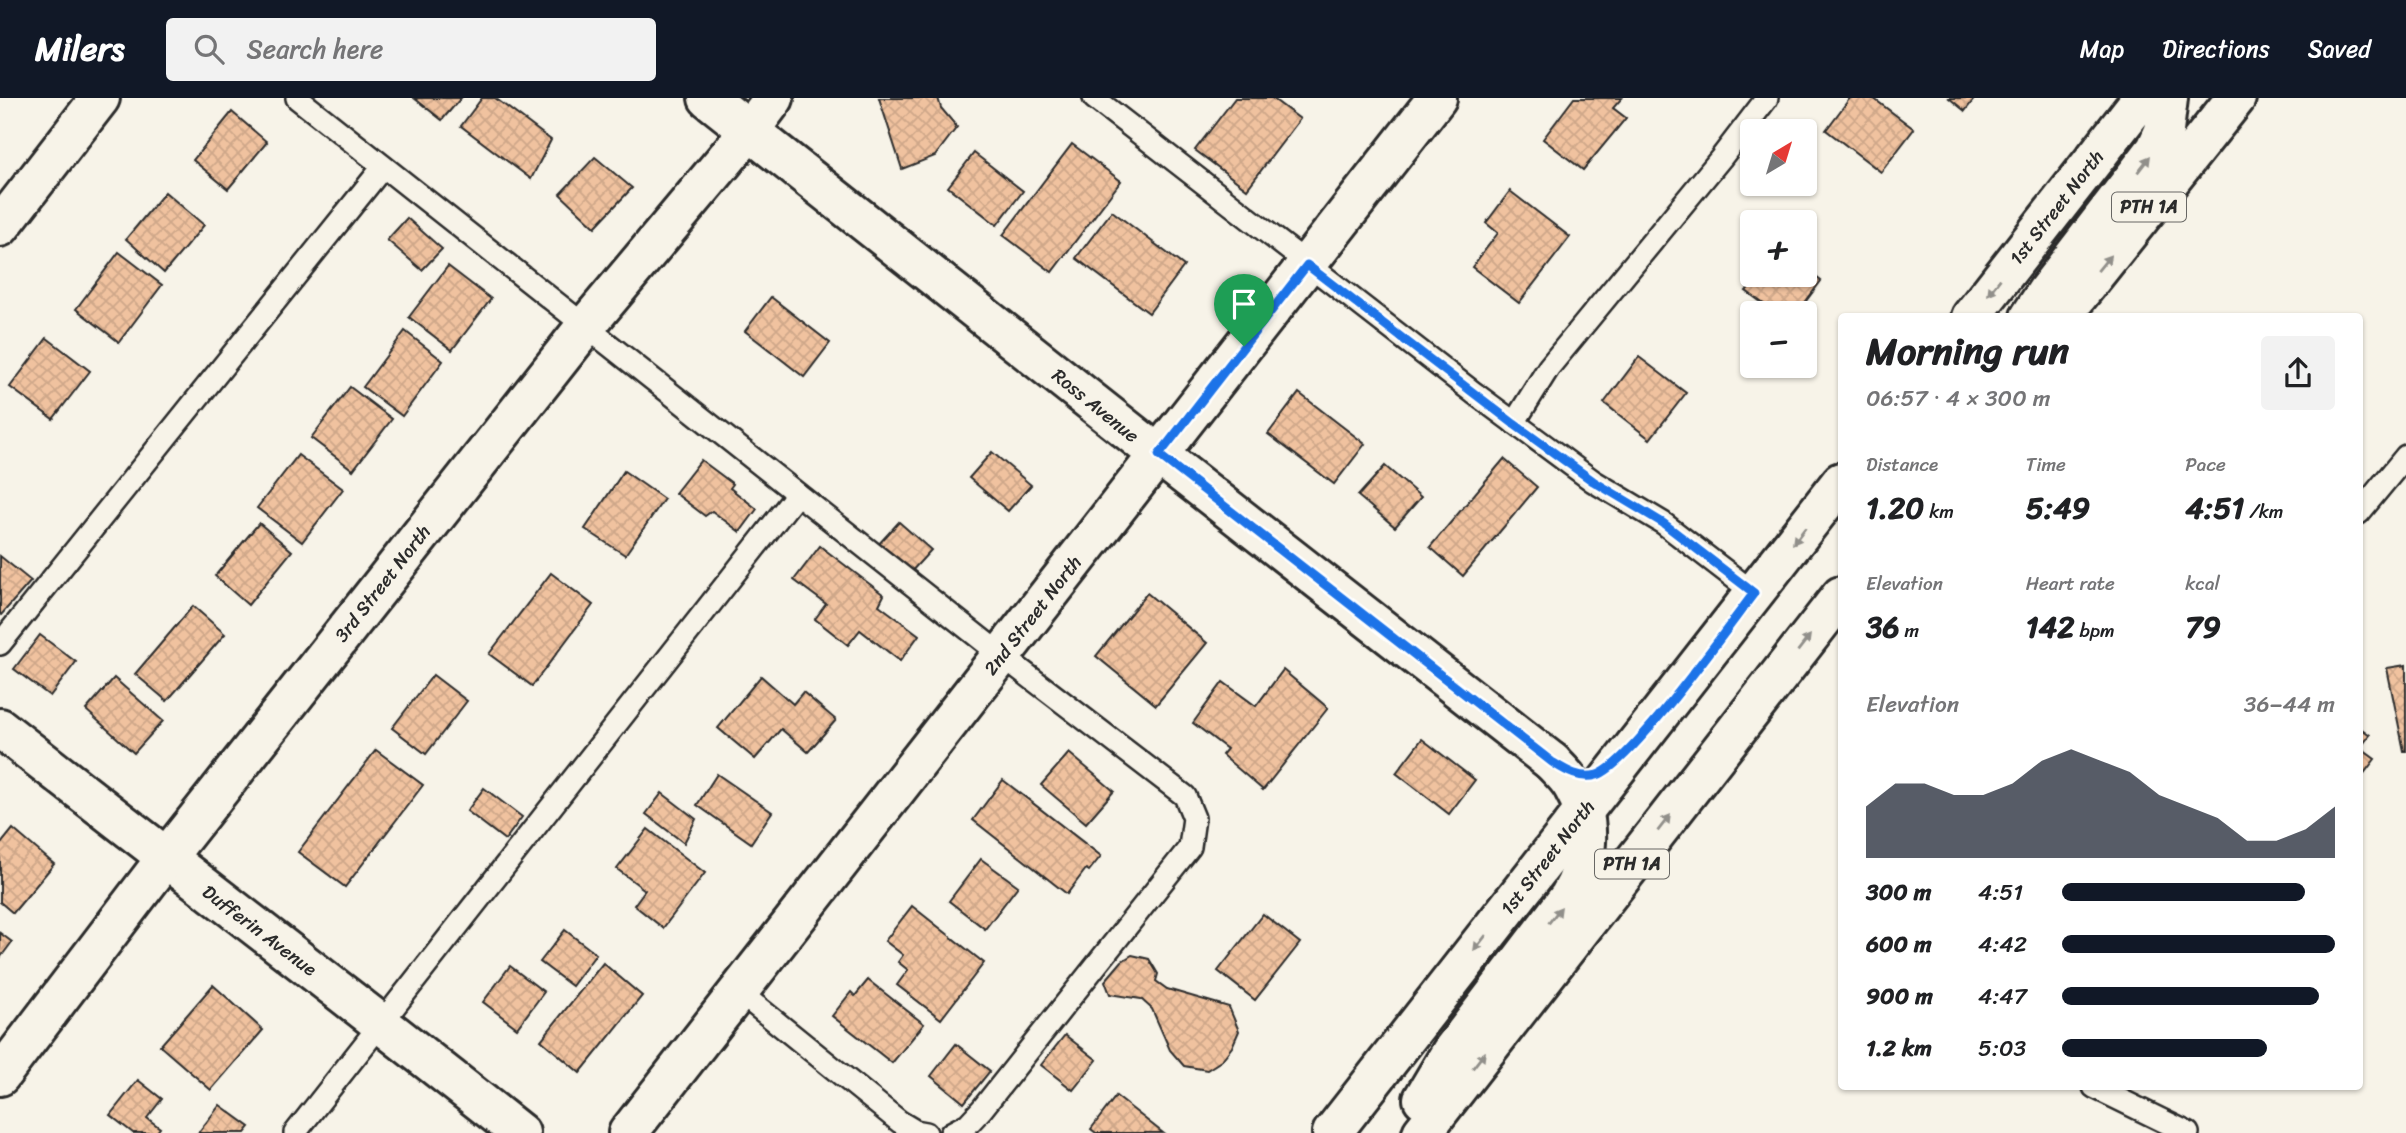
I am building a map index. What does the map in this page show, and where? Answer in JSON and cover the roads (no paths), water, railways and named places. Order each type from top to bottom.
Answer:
[{"type":"street","points":[[0,227],[100,98]]},
{"type":"street","name":"Ross Avenue","points":[[708,98],[1552,762]]},
{"type":"street","name":"3rd Street North","points":[[6,1055],[166,858],[585,327],[774,98]]},
{"type":"street","name":"2nd Street North","points":[[628,1133],[1437,98]]},
{"type":"street","name":"1st Street North","points":[[1974,313],[2142,98]]},
{"type":"street","points":[[2033,313],[2156,149],[2164,131],[2168,98]]},
{"type":"street","name":"PTH 1A","points":[[2064,313],[2236,98]]},
{"type":"street","name":"1st Street North","points":[[1332,1133],[1838,486]]},
{"type":"street","name":"PTH 1A","points":[[1422,1133],[1838,600]]},
{"type":"street","name":"Dufferin Avenue","points":[[0,728],[381,1022],[520,1133]]},
{"type":"street","points":[[1552,762],[1579,776],[1600,774],[1645,732]]},
{"type":"street","points":[[1408,1133],[1426,1093],[1451,1052],[1569,897],[1579,880],[1586,842],[1583,812],[1573,787],[1552,762]]},
{"type":"lane","points":[[297,98],[1000,654],[1185,796],[1194,818],[1191,847],[982,1109],[968,1124],[951,1133]]},
{"type":"lane","points":[[1514,424],[1549,368],[1767,98]]},
{"type":"lane","points":[[1098,99],[1307,265],[1514,424],[1593,481],[1663,523],[1754,593]]},
{"type":"lane","points":[[0,643],[383,167]]},
{"type":"lane","points":[[2363,508],[2406,456]]},
{"type":"lane","points":[[295,1133],[797,494]]},
{"type":"lane","points":[[739,992],[900,1122],[915,1131],[926,1133]]},
{"type":"lane","points":[[2100,1090],[2188,1133]]}]
